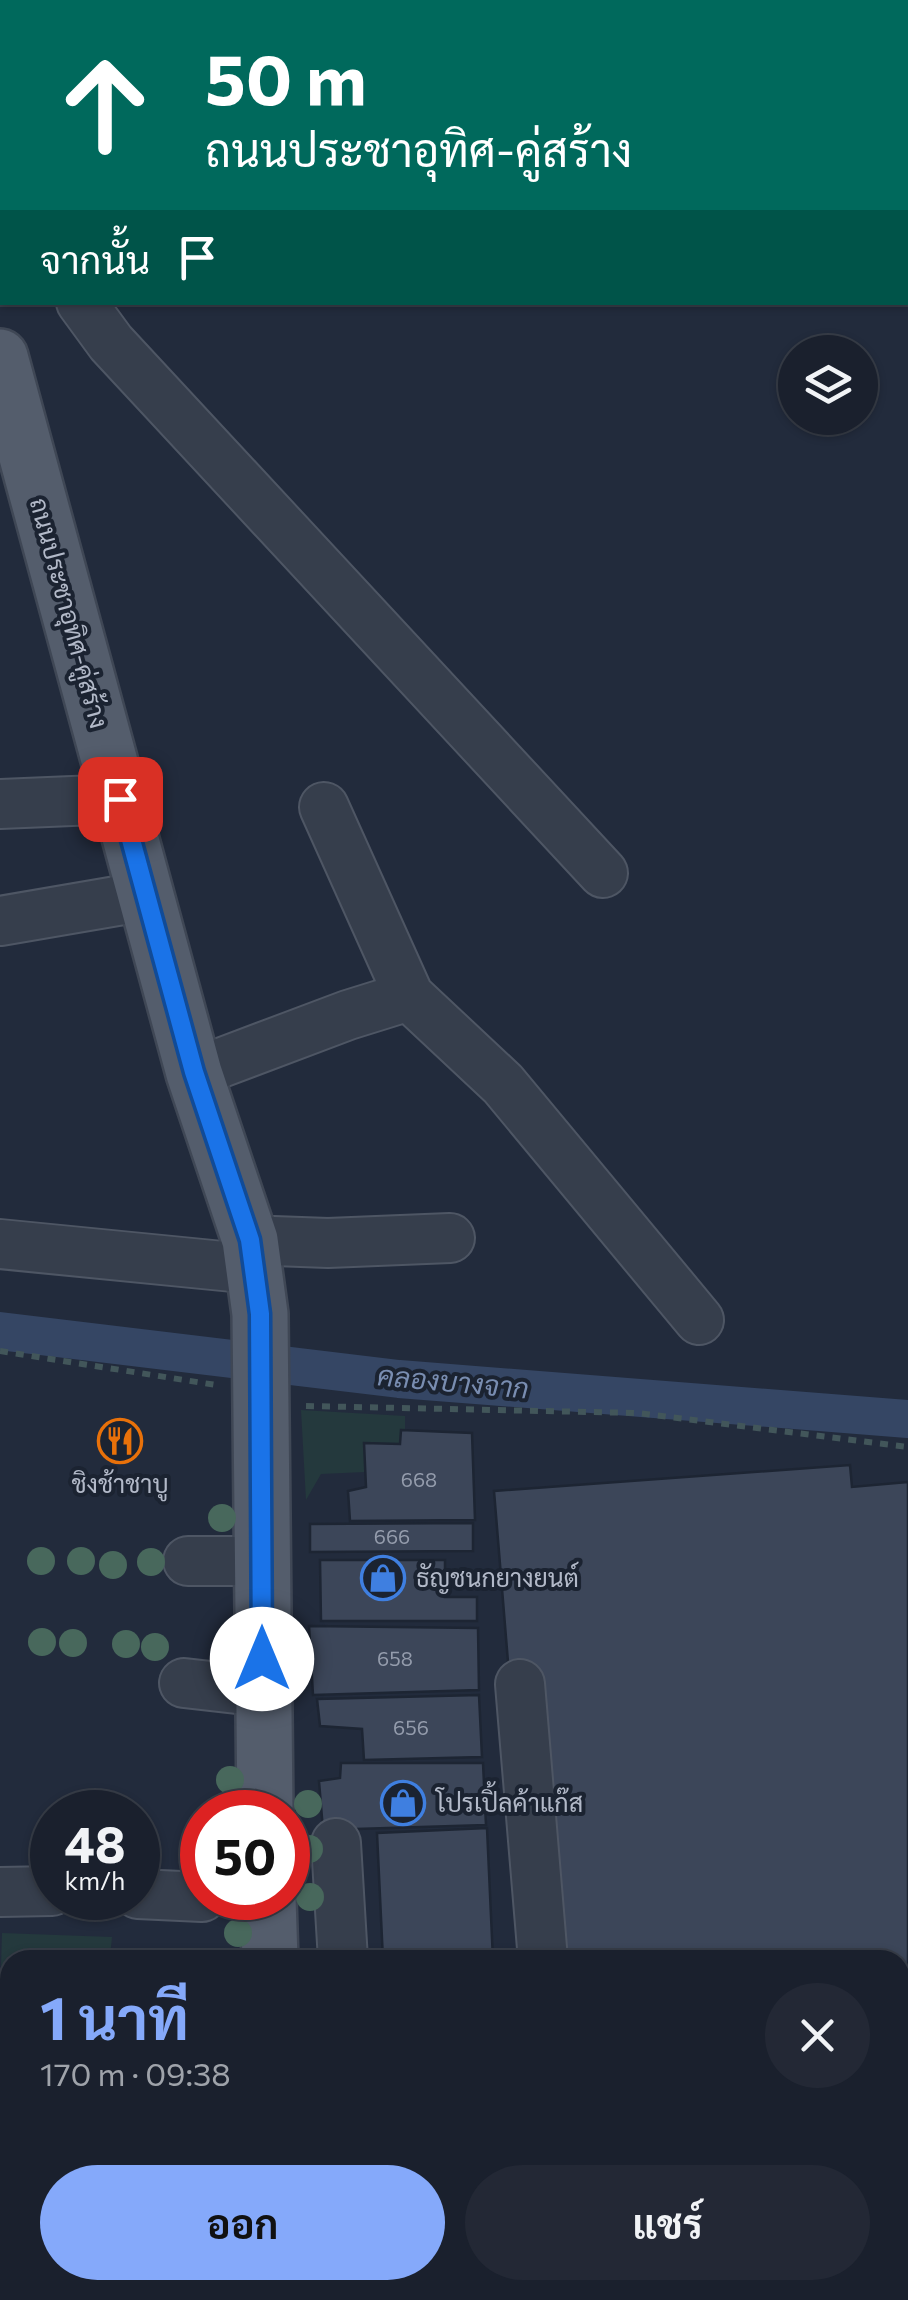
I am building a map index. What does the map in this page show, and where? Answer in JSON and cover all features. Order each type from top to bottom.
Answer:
[{"type":"main road","name":"ถนนประชาอุทิศ-คู่สร้าง","points":[[0,357],[194,1072],[254,1274],[260,1395],[265,1790]]},
{"type":"main road","points":[[269,1920],[270,1950]]},
{"type":"street","points":[[83,305],[111,343],[603,873]]},
{"type":"street","points":[[0,804],[120,799]]},
{"type":"street","points":[[324,807],[408,996],[503,1084],[699,1320]]},
{"type":"street","points":[[0,921],[146,896]]},
{"type":"street","points":[[194,1072],[408,996]]},
{"type":"street","points":[[0,1244],[254,1274],[328,1243],[450,1238]]},
{"type":"street","points":[[188,1562],[262,1561]]},
{"type":"street","points":[[184,1683],[262,1692]]},
{"type":"street","points":[[520,1684],[541,1950]]},
{"type":"street","points":[[336,1843],[342,1950]]},
{"type":"street","points":[[0,1892],[30,1891]]},
{"type":"path","points":[[0,1351],[221,1385],[294,1406],[638,1413],[908,1447]]},
{"type":"green space","points":[[301,1410],[405,1416],[405,1448],[365,1472],[321,1474],[306,1500]]},
{"type":"green space","points":[[2,1933],[112,1937],[111,1950],[1,1950]]},
{"type":"building","points":[[401,1430],[472,1433],[475,1520],[350,1521],[348,1491],[366,1487],[364,1443],[400,1444]]},
{"type":"building","points":[[850,1465],[852,1487],[908,1482],[908,1950],[558,1950],[509,1674],[494,1491]]},
{"type":"building","points":[[473,1523],[473,1551],[310,1552],[310,1524]]},
{"type":"building","name":"ธัญชนกยางยนต์","points":[[320,1560],[445,1560],[445,1597],[477,1597],[477,1621],[321,1621]]},
{"type":"building","points":[[309,1626],[478,1628],[479,1690],[313,1695]]},
{"type":"building","points":[[479,1695],[482,1757],[364,1760],[362,1729],[320,1726],[317,1699]]},
{"type":"building","name":"โปรเปิ้ลค้าแก๊ส","points":[[341,1763],[483,1763],[486,1825],[323,1830],[319,1781],[340,1778]]},
{"type":"building","points":[[487,1828],[493,1950],[383,1950],[377,1833]]},
{"type":"waterway","name":"คลองบางจาก","points":[[0,1331],[399,1379],[908,1419]]},
{"type":"place","name":"ชิงช้าชาบู","points":[[120,1441]]},
{"type":"place","name":"ธัญชนกยางยนต์","points":[[383,1578]]},
{"type":"place","name":"โปรเปิ้ลค้าแก๊ส","points":[[403,1803]]},
{"type":"route","points":[[120,799],[194,1072],[250,1240],[260,1314],[262,1659]]}]
